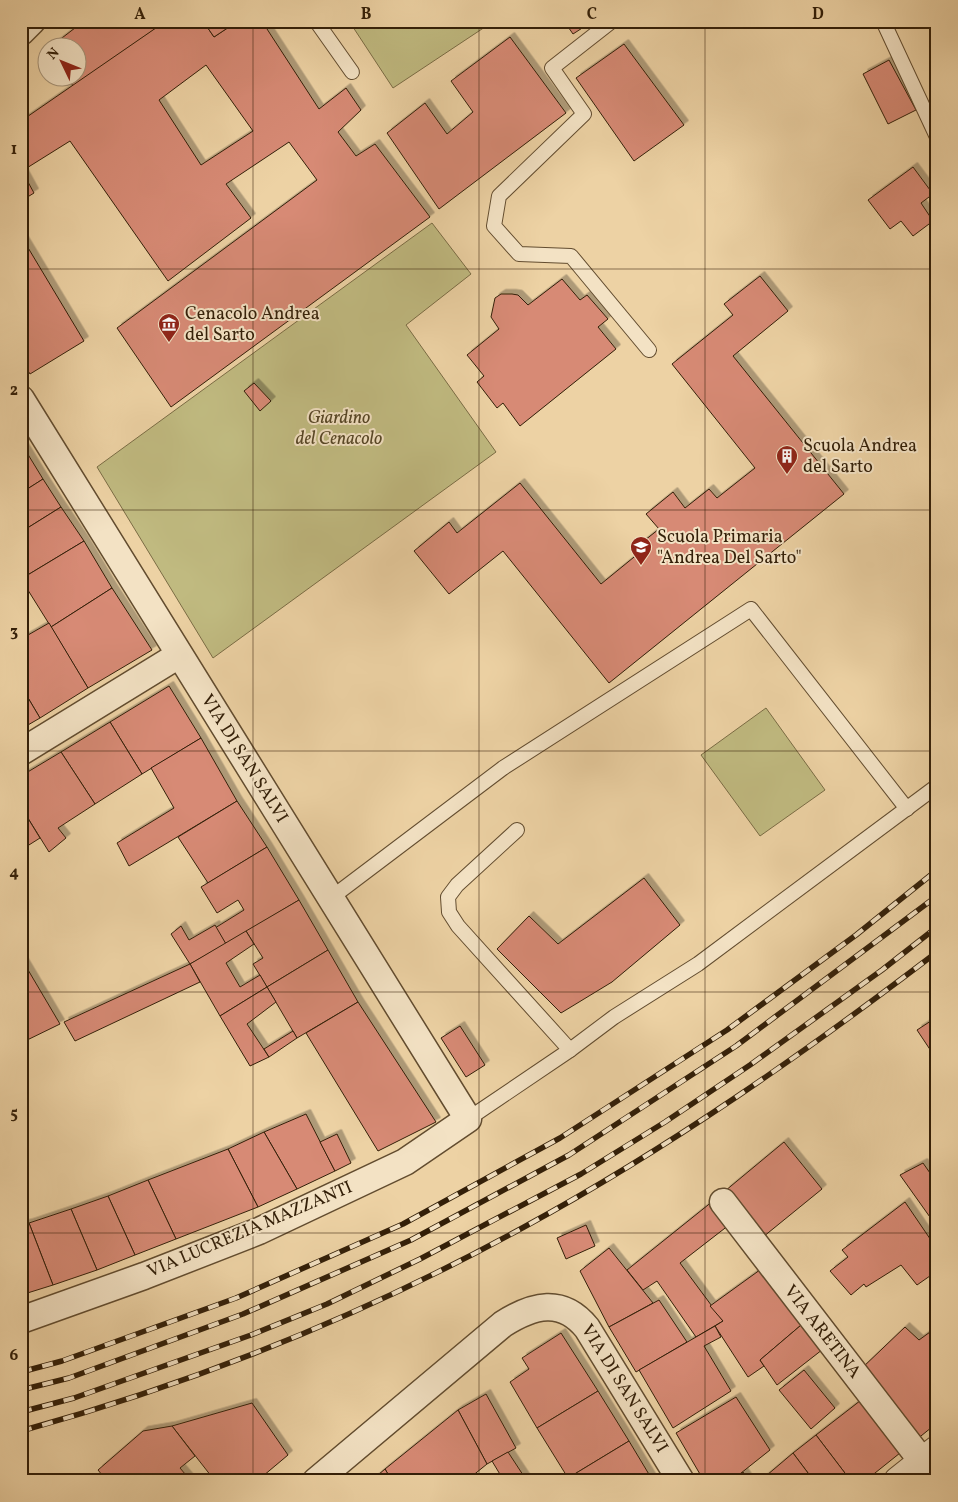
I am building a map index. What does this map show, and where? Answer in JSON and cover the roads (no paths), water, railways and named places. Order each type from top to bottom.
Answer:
[{"type":"street","points":[[21,32],[32,21]]},
{"type":"street","name":"VIA DI SAN SALVI","points":[[21,399],[468,1119]]},
{"type":"street","points":[[21,752],[179,655]]},
{"type":"street","name":"VIA LUCREZIA MAZZANTI","points":[[21,1320],[144,1276],[259,1230],[405,1162],[468,1119]]},
{"type":"street","name":"VIA ARETINA","points":[[722,1202],[929,1456],[898,1481]]},
{"type":"street","name":"VIA DI SAN SALVI","points":[[316,1481],[503,1324],[527,1311],[557,1308],[571,1313],[587,1328],[681,1481]]},
{"type":"lane","points":[[316,21],[352,72]]},
{"type":"lane","points":[[612,21],[552,68],[584,114],[499,196],[494,226],[519,254],[571,256],[649,350]]},
{"type":"lane","points":[[883,21],[937,137]]},
{"type":"lane","points":[[331,898],[503,768],[750,609],[908,809]]},
{"type":"lane","points":[[468,1119],[570,1050],[614,1017],[698,964],[937,786]]},
{"type":"lane","points":[[517,830],[456,885],[448,897],[449,912],[458,926],[570,1050]]},
{"type":"railway","points":[[21,1372],[62,1361],[236,1298],[403,1224],[560,1138],[727,1030],[856,935],[937,870]]},
{"type":"railway","points":[[21,1390],[69,1378],[243,1314],[411,1240],[569,1155],[736,1046],[937,896]]},
{"type":"railway","points":[[21,1412],[74,1398],[251,1335],[327,1304],[420,1259],[581,1174],[665,1122],[750,1065],[882,970],[937,927]]},
{"type":"railway","points":[[21,1431],[151,1391],[278,1344],[403,1289],[464,1259],[578,1197],[684,1132],[838,1026],[937,952]]},
{"type":"place","name":"Cenacolo Andrea del Sarto","points":[[169,343]]},
{"type":"place","name":"Scuola Andrea del Sarto","points":[[787,475]]},
{"type":"place","name":"Scuola Primaria \"Andrea Del Sarto\"","points":[[641,566]]},
{"type":"park label","name":"Giardino del Cenacolo","points":[[339,428]]}]
